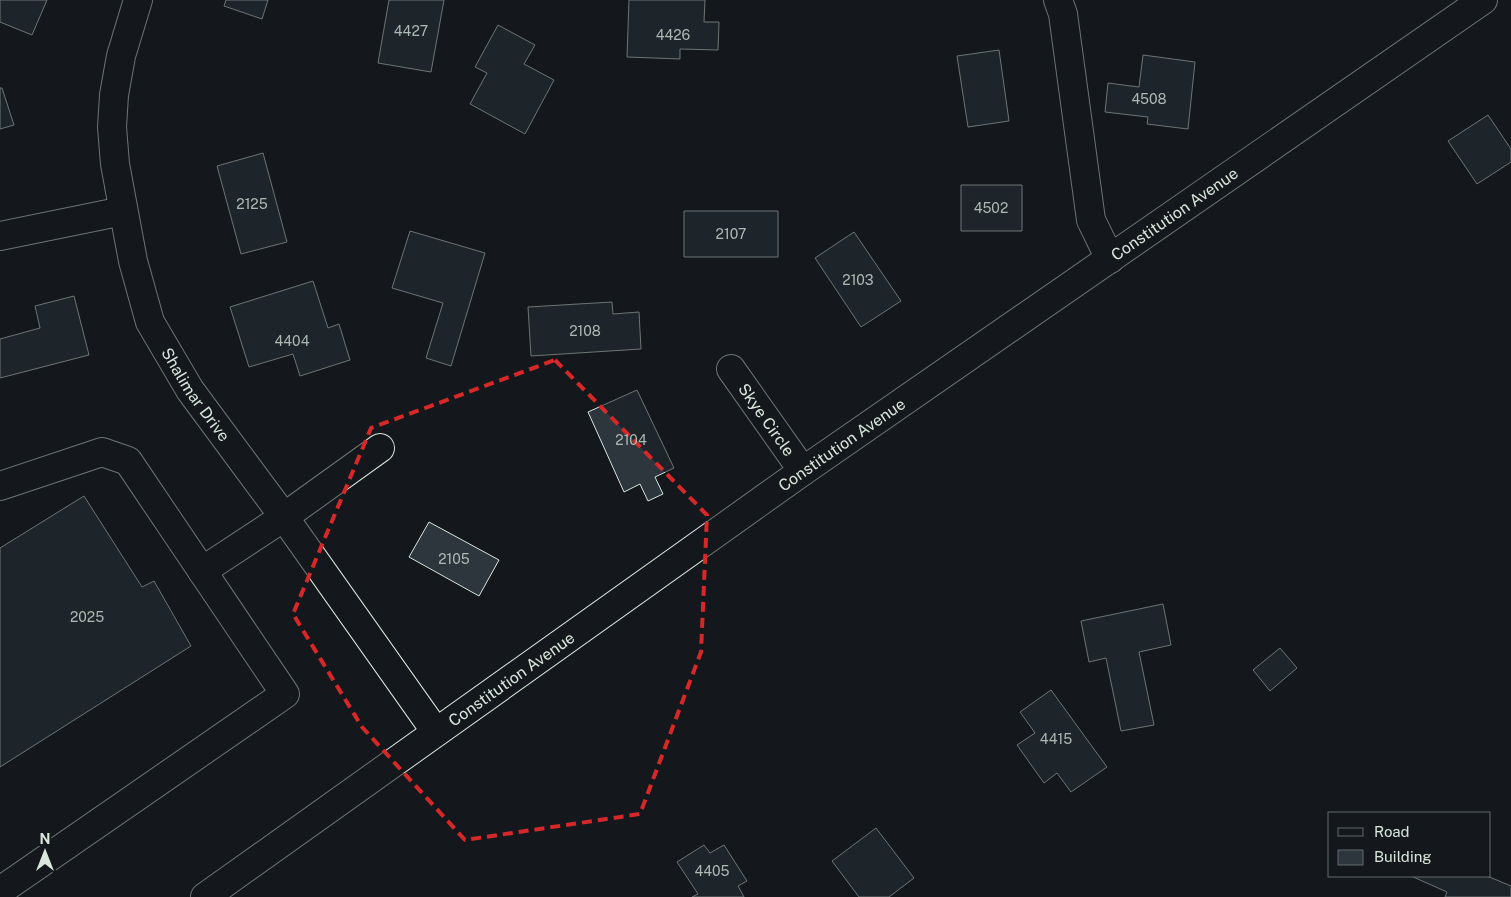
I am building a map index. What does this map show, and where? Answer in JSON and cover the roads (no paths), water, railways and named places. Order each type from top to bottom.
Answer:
[{"type":"main road","name":"Shalimar Drive","points":[[138,0],[121,56],[114,95],[112,127],[115,164],[132,261],[150,322],[190,390],[284,517],[436,732]]},
{"type":"main road","points":[[1058,0],[1063,14],[1091,220],[1110,259]]},
{"type":"main road","name":"Constitution Avenue","points":[[205,897],[803,471],[1483,0]]},
{"type":"main road","points":[[0,236],[123,212]]},
{"type":"main road","name":"Skye Circle","points":[[731,369],[803,471]]},
{"type":"main road","points":[[202,571],[284,517],[380,448]]},
{"type":"main road","points":[[0,486],[102,452],[128,462],[285,694],[0,891]]}]
